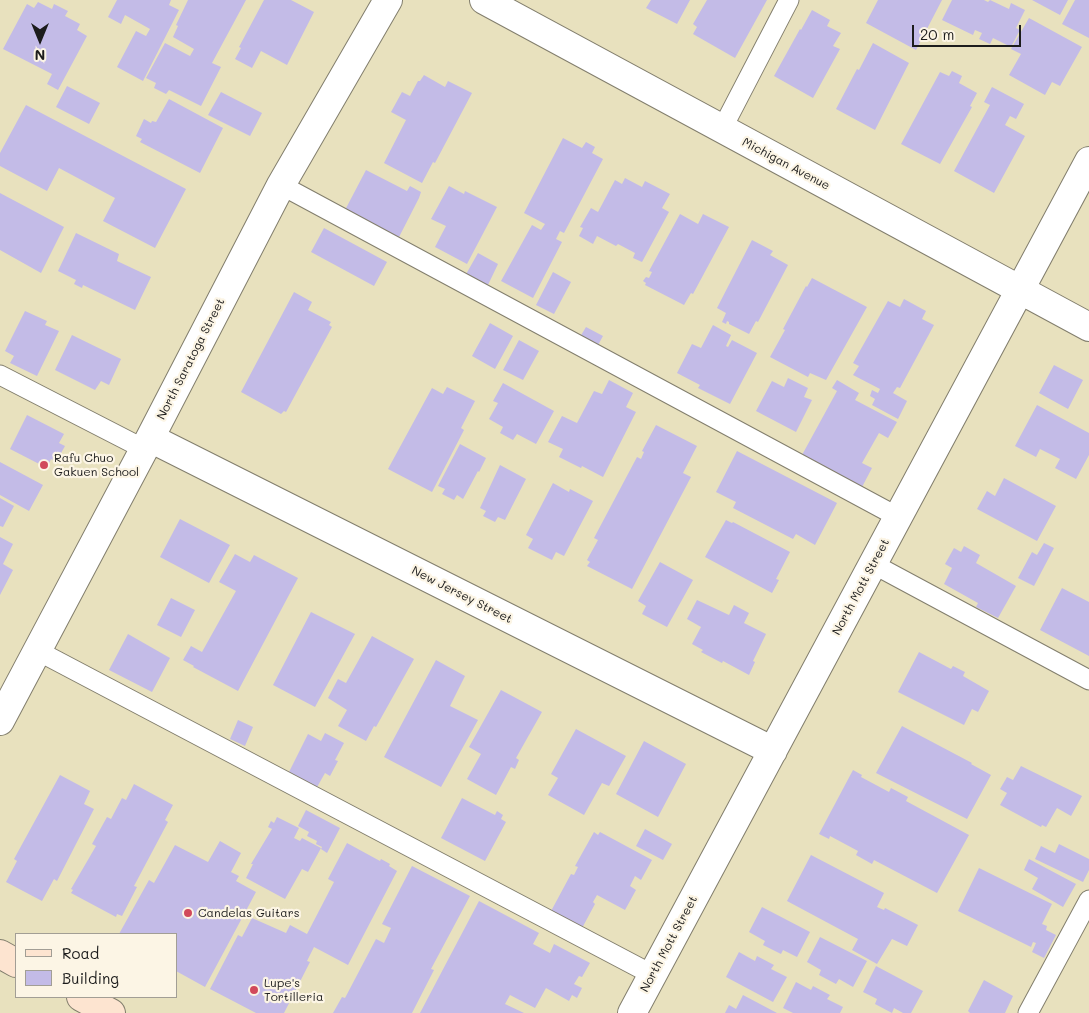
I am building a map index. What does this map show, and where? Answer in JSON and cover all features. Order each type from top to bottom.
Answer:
[{"type":"main road","points":[[83,998],[111,1013]]},
{"type":"street","name":"North Saratoga Street","points":[[0,721],[147,444],[281,185],[388,0]]},
{"type":"street","name":"Michigan Avenue","points":[[484,0],[1089,327]]},
{"type":"street","name":"North Mott Street","points":[[632,1013],[1089,161]]},
{"type":"street","name":"New Jersey Street","points":[[147,444],[773,751]]},
{"type":"lane","points":[[722,128],[789,0]]},
{"type":"lane","points":[[281,185],[898,517]]},
{"type":"lane","points":[[0,375],[147,444]]},
{"type":"lane","points":[[873,564],[1089,680]]},
{"type":"lane","points":[[38,650],[653,974]]},
{"type":"lane","points":[[1028,1013],[1089,900]]},
{"type":"building","points":[[117,0],[171,0],[169,5],[179,10],[143,81],[117,67],[136,31],[146,36],[150,29],[125,15],[121,24],[108,17]]},
{"type":"building","points":[[188,0],[246,0],[212,63],[221,67],[201,106],[169,90],[166,94],[154,88],[156,83],[146,78],[165,43],[190,56],[194,49],[173,37],[178,26],[176,25]]},
{"type":"building","points":[[264,0],[291,0],[314,12],[287,65],[261,51],[252,68],[235,59],[241,48],[239,47]]},
{"type":"building","points":[[651,0],[690,0],[677,24],[646,8]]},
{"type":"building","points":[[707,0],[767,0],[735,58],[693,34],[697,27],[693,24]]},
{"type":"building","points":[[878,0],[942,0],[916,50],[866,23]]},
{"type":"building","points":[[952,0],[984,0],[988,2],[990,0],[1009,9],[1011,3],[1025,10],[1016,28],[1020,30],[1011,47],[993,38],[990,44],[979,39],[982,33],[975,30],[973,35],[942,20]]},
{"type":"building","points":[[1032,0],[1068,0],[1060,15]]},
{"type":"building","points":[[1075,0],[1089,0],[1089,38],[1062,24]]},
{"type":"building","points":[[38,2],[52,9],[54,4],[68,11],[65,16],[80,24],[77,30],[87,36],[58,90],[47,84],[52,74],[3,49],[27,4],[34,8]]},
{"type":"building","points":[[812,10],[830,20],[827,26],[841,33],[833,46],[840,49],[813,98],[774,76]]},
{"type":"building","points":[[1029,18],[1082,47],[1060,86],[1052,82],[1045,95],[1009,75],[1021,54],[1011,49]]},
{"type":"building","points":[[873,43],[909,63],[875,130],[836,109]]},
{"type":"building","points":[[952,71],[962,76],[959,83],[977,93],[970,106],[972,107],[940,164],[901,144],[940,72],[949,76]]},
{"type":"building","points":[[424,75],[445,87],[448,81],[472,93],[435,163],[433,162],[422,183],[384,163],[406,120],[391,112],[402,92],[410,96],[418,81]]},
{"type":"building","points":[[67,86],[100,103],[89,124],[56,107]]},
{"type":"building","points":[[992,87],[1024,104],[1016,119],[1010,116],[1005,125],[1025,136],[994,193],[954,171],[990,105],[984,102]]},
{"type":"building","points":[[221,92],[262,113],[250,136],[208,115]]},
{"type":"building","points":[[169,99],[223,128],[200,173],[140,142],[142,139],[136,136],[144,119],[151,123],[152,121],[156,122]]},
{"type":"building","points":[[26,105],[186,189],[155,248],[103,221],[115,198],[59,168],[47,191],[0,166],[0,153]]},
{"type":"building","points":[[563,138],[582,148],[586,142],[595,147],[592,153],[603,159],[564,233],[560,231],[556,239],[562,242],[533,298],[501,281],[532,225],[541,230],[545,224],[524,213]]},
{"type":"building","points":[[366,170],[407,191],[410,186],[421,192],[398,239],[344,212]]},
{"type":"building","points":[[625,178],[642,187],[645,181],[670,194],[662,208],[669,212],[642,262],[633,258],[635,253],[618,244],[616,246],[597,236],[593,244],[579,236],[583,228],[580,227],[591,208],[598,212],[615,180],[622,184]]},
{"type":"building","points":[[449,186],[464,194],[465,191],[497,207],[467,264],[435,247],[446,226],[431,219]]},
{"type":"building","points":[[0,193],[64,227],[41,273],[0,250]]},
{"type":"building","points":[[680,214],[698,224],[703,214],[729,227],[693,294],[691,293],[684,305],[645,285],[646,283],[643,281],[646,277],[649,278],[652,272],[649,271]]},
{"type":"building","points":[[324,228],[387,262],[374,286],[311,252]]},
{"type":"building","points":[[76,233],[119,254],[117,261],[151,277],[135,310],[83,285],[82,288],[74,284],[76,280],[58,271]]},
{"type":"building","points":[[752,240],[773,251],[770,255],[788,265],[758,322],[756,321],[749,334],[729,324],[727,321],[726,324],[722,322],[726,313],[717,308]]},
{"type":"building","points":[[478,253],[498,264],[487,287],[465,276]]},
{"type":"building","points":[[553,272],[571,282],[554,314],[536,305]]},
{"type":"building","points":[[812,278],[867,307],[826,380],[810,373],[808,377],[770,357],[785,330],[783,329]]},
{"type":"building","points":[[294,292],[312,302],[308,310],[331,322],[329,325],[332,327],[286,412],[284,411],[281,414],[241,392]]},
{"type":"building","points":[[904,299],[926,311],[922,319],[934,325],[900,388],[897,387],[893,393],[907,401],[898,419],[872,405],[875,399],[870,396],[872,390],[878,393],[880,389],[853,375],[859,366],[853,363],[888,301],[900,307]]},
{"type":"building","points":[[25,311],[47,321],[45,325],[59,331],[37,376],[10,363],[14,356],[5,351]]},
{"type":"building","points":[[490,323],[513,336],[495,369],[472,356]]},
{"type":"building","points":[[713,325],[731,335],[726,346],[728,347],[732,340],[757,353],[730,404],[698,388],[700,385],[677,373],[692,344],[701,348]]},
{"type":"building","points":[[586,327],[603,336],[597,347],[580,337]]},
{"type":"building","points":[[72,335],[121,359],[109,385],[101,381],[95,390],[55,370]]},
{"type":"building","points":[[519,340],[539,351],[523,380],[503,370]]},
{"type":"building","points":[[1054,365],[1083,380],[1068,409],[1039,393]]},
{"type":"building","points":[[788,378],[808,388],[804,397],[812,400],[796,432],[756,411],[772,381],[784,387]]},
{"type":"building","points":[[609,380],[633,393],[626,407],[636,412],[603,477],[559,457],[563,449],[548,442],[562,416],[577,423],[594,391],[602,394]]},
{"type":"building","points":[[837,380],[859,393],[855,400],[897,422],[888,438],[879,433],[862,463],[872,468],[862,487],[802,455],[837,391],[832,388]]},
{"type":"building","points":[[503,383],[554,411],[536,444],[517,434],[513,440],[500,433],[503,427],[489,419],[498,403],[493,401]]},
{"type":"building","points":[[447,387],[475,401],[461,428],[464,430],[432,492],[388,469],[432,388],[443,394]]},
{"type":"building","points":[[1037,405],[1089,433],[1089,455],[1076,479],[1055,468],[1060,459],[1040,449],[1036,457],[1015,446]]},
{"type":"building","points":[[27,415],[64,434],[59,443],[65,446],[56,462],[51,459],[47,468],[10,449]]},
{"type":"building","points":[[656,425],[697,446],[683,473],[691,477],[632,589],[587,566],[590,562],[587,560],[598,540],[594,538],[637,457],[641,459],[644,452],[642,451]]},
{"type":"building","points":[[460,444],[486,458],[463,499],[457,495],[454,500],[442,494],[445,489],[438,486]]},
{"type":"building","points":[[737,451],[837,503],[815,545],[796,534],[793,539],[733,508],[736,502],[716,492]]},
{"type":"building","points":[[0,462],[43,485],[29,511],[0,495]]},
{"type":"building","points":[[500,465],[526,479],[505,520],[498,517],[495,522],[483,516],[486,511],[480,508]]},
{"type":"building","points":[[1004,478],[1056,506],[1037,541],[977,509],[987,491],[995,496]]},
{"type":"building","points":[[553,483],[569,492],[570,489],[593,501],[564,556],[556,552],[552,560],[528,548],[533,539],[526,535]]},
{"type":"building","points":[[0,498],[14,506],[3,527],[0,526]]},
{"type":"building","points":[[180,519],[230,545],[209,583],[160,557]]},
{"type":"building","points":[[726,520],[790,552],[776,579],[779,580],[772,593],[705,557]]},
{"type":"building","points":[[0,537],[13,544],[3,564],[13,570],[0,595]]},
{"type":"building","points":[[1044,543],[1054,548],[1034,586],[1018,578],[1032,552],[1037,555]]},
{"type":"building","points":[[964,546],[980,555],[976,563],[1016,586],[998,618],[976,607],[978,603],[944,584],[952,568],[945,564],[954,548],[961,552]]},
{"type":"building","points":[[235,554],[250,562],[254,555],[298,578],[238,691],[183,660],[191,646],[202,652],[236,591],[219,582]]},
{"type":"building","points":[[660,562],[693,580],[667,627],[642,614],[646,606],[638,601]]},
{"type":"building","points":[[1062,588],[1089,602],[1089,656],[1040,630]]},
{"type":"building","points":[[171,598],[195,610],[181,637],[157,625]]},
{"type":"building","points":[[697,600],[729,615],[734,605],[749,613],[744,623],[766,634],[753,661],[755,662],[749,675],[701,652],[703,650],[692,644],[701,627],[687,619]]},
{"type":"building","points":[[311,612],[355,634],[315,707],[273,685]]},
{"type":"building","points":[[128,634],[170,658],[152,692],[109,670]]},
{"type":"building","points":[[372,636],[414,659],[376,727],[374,726],[366,741],[338,726],[347,710],[328,698],[338,679],[346,683]]},
{"type":"building","points":[[919,652],[951,669],[953,666],[965,672],[963,676],[989,691],[978,712],[972,709],[964,725],[898,692]]},
{"type":"building","points":[[436,660],[465,676],[450,706],[478,720],[441,787],[384,757]]},
{"type":"building","points":[[501,690],[542,712],[516,758],[519,760],[515,769],[511,767],[496,795],[467,779],[481,754],[469,747]]},
{"type":"building","points":[[238,720],[253,727],[245,746],[230,739]]},
{"type":"building","points":[[902,726],[991,775],[967,819],[876,773]]},
{"type":"building","points":[[576,729],[626,756],[609,786],[602,783],[584,815],[548,795],[558,778],[551,774]]},
{"type":"building","points":[[325,733],[344,743],[335,760],[338,761],[330,776],[325,773],[316,789],[288,774],[308,734],[321,741]]},
{"type":"building","points":[[644,741],[686,764],[658,817],[616,794]]},
{"type":"building","points":[[1021,766],[1082,796],[1071,816],[1057,808],[1046,827],[1042,825],[1041,827],[1000,805],[1007,793],[1000,789],[1007,777],[1013,780]]},
{"type":"building","points":[[853,770],[862,775],[861,777],[889,792],[891,788],[908,797],[906,801],[969,835],[937,893],[874,860],[872,864],[856,855],[858,851],[830,836],[829,839],[819,834]]},
{"type":"building","points":[[60,775],[90,791],[84,804],[94,809],[57,881],[54,879],[42,901],[6,882],[17,861],[14,859]]},
{"type":"building","points":[[134,784],[173,805],[165,820],[168,822],[134,886],[137,887],[122,916],[117,914],[116,917],[71,893],[73,890],[71,889],[96,846],[92,844],[107,817],[111,819],[122,798],[126,800]]},
{"type":"building","points":[[462,798],[495,815],[497,811],[503,815],[501,819],[506,822],[485,861],[441,838]]},
{"type":"building","points":[[306,810],[340,828],[327,853],[316,844],[317,841],[307,836],[309,832],[298,826]]},
{"type":"building","points":[[277,817],[299,828],[294,838],[300,841],[302,838],[321,848],[308,872],[302,869],[285,899],[246,878],[253,864],[251,864],[272,829],[268,827],[271,821],[274,823]]},
{"type":"building","points":[[645,829],[672,844],[663,860],[636,846]]},
{"type":"building","points":[[594,832],[598,835],[600,832],[652,860],[641,880],[635,876],[630,886],[636,890],[625,910],[597,895],[593,902],[595,904],[581,930],[550,913],[571,874],[574,875],[578,867],[575,866]]},
{"type":"building","name":"Candelas Guitars","points":[[220,841],[241,853],[231,872],[239,876],[236,881],[256,892],[205,987],[178,972],[178,933],[120,933],[149,880],[154,883],[175,845],[208,862]]},
{"type":"building","points":[[347,843],[380,861],[381,859],[390,864],[389,866],[397,871],[348,965],[314,947],[307,961],[310,962],[284,1013],[256,1013],[210,989],[238,935],[242,937],[252,918],[286,933],[290,925],[307,934],[334,882],[328,879]]},
{"type":"building","points":[[1059,844],[1089,859],[1089,870],[1083,882],[1035,859],[1041,846],[1055,853]]},
{"type":"building","points":[[811,855],[884,893],[877,907],[884,910],[885,908],[918,925],[907,946],[892,939],[877,964],[852,950],[858,939],[787,901]]},
{"type":"building","points":[[1029,859],[1076,884],[1063,907],[1032,889],[1038,878],[1024,870]]},
{"type":"building","points":[[412,866],[470,896],[431,969],[434,970],[412,1013],[333,1013],[342,997],[345,998],[376,939],[384,943],[391,928],[382,924]]},
{"type":"building","points":[[979,868],[1052,904],[1042,924],[1047,926],[1046,930],[1056,935],[1044,958],[1032,952],[1036,943],[1033,942],[1031,947],[958,911]]},
{"type":"building","points":[[479,901],[539,933],[533,944],[550,953],[554,944],[590,963],[582,977],[579,976],[574,984],[582,988],[577,998],[572,995],[569,1001],[546,988],[535,1008],[510,995],[505,1004],[524,1013],[420,1013]]},
{"type":"building","points":[[762,907],[810,932],[797,957],[783,950],[781,954],[763,945],[765,941],[749,932]]},
{"type":"building","points":[[820,937],[867,961],[853,987],[839,979],[836,984],[819,975],[821,970],[807,962]]},
{"type":"building","points":[[739,952],[755,961],[757,956],[774,965],[771,969],[787,977],[773,1002],[726,977]]},
{"type":"building","points":[[876,966],[923,991],[911,1013],[903,1013],[894,1008],[892,1013],[875,1004],[877,999],[863,992]]},
{"type":"building","points":[[984,980],[1013,996],[1005,1013],[970,1013],[968,1011]]},
{"type":"building","points":[[796,982],[811,990],[813,986],[830,995],[827,999],[843,1007],[840,1013],[793,1013],[783,1008]]},
{"type":"building","points":[[743,995],[777,1013],[725,1013],[729,1005],[736,1009]]},
{"type":"place","name":"Rafu Chuo Gakuen School","points":[[44,465]]},
{"type":"place","name":"Candelas Guitars","points":[[188,913]]},
{"type":"place","name":"Lupe's Tortilleria","points":[[254,990]]}]
